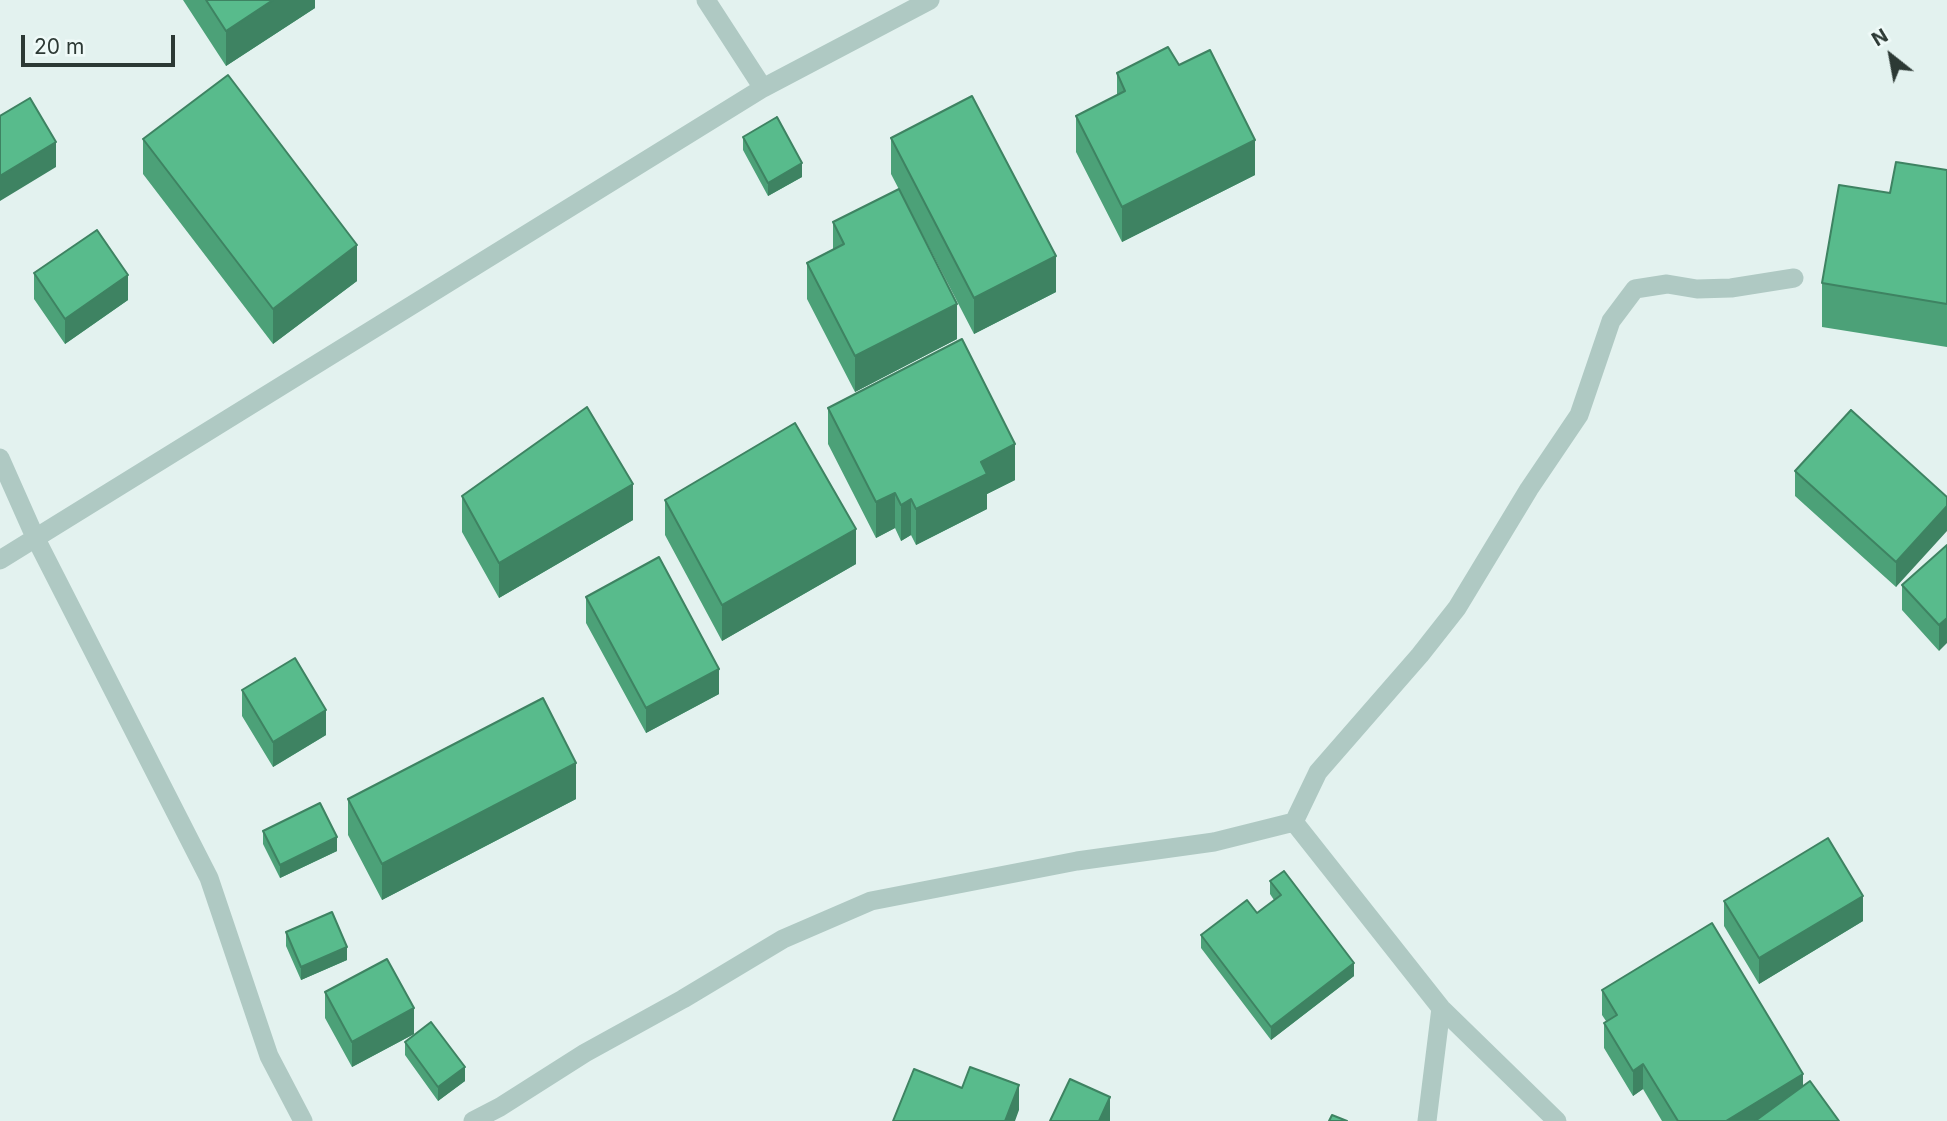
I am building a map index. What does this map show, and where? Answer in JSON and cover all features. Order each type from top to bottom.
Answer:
[{"type":"street","points":[[706,0],[763,88]]},
{"type":"street","points":[[0,560],[763,88],[930,0]]},
{"type":"street","points":[[1294,822],[1318,772],[1420,655],[1457,608],[1529,489],[1579,415],[1611,321],[1635,289],[1667,284],[1697,289],[1731,288],[1794,278]]},
{"type":"street","points":[[0,458],[35,537],[209,878],[269,1056],[303,1121]]},
{"type":"street","points":[[1294,822],[1441,1009],[1557,1121]]},
{"type":"street","points":[[472,1121],[783,939],[871,901],[1077,861],[1214,842],[1294,822]]},
{"type":"street","points":[[1427,1121],[1441,1009]]},
{"type":"building","points":[[206,0],[273,0],[226,31]]},
{"type":"building","points":[[1168,47],[1179,65],[1210,50],[1255,140],[1122,207],[1076,116],[1125,91],[1117,73]]},
{"type":"building","points":[[228,75],[357,245],[273,309],[143,139]]},
{"type":"building","points":[[972,96],[1056,256],[974,298],[891,138]]},
{"type":"building","points":[[30,98],[56,142],[0,176],[0,116]]},
{"type":"building","points":[[777,117],[802,163],[768,183],[743,137]]},
{"type":"building","points":[[1896,162],[1947,170],[1947,304],[1822,283],[1839,185],[1890,193]]},
{"type":"building","points":[[899,189],[957,304],[855,356],[807,263],[844,244],[833,222]]},
{"type":"building","points":[[97,230],[128,275],[65,319],[34,273]]},
{"type":"building","points":[[962,339],[1015,444],[981,462],[987,474],[916,509],[911,499],[901,505],[895,493],[876,502],[828,408]]},
{"type":"building","points":[[587,407],[633,484],[499,563],[462,496]]},
{"type":"building","points":[[1851,410],[1947,497],[1947,506],[1896,562],[1795,471]]},
{"type":"building","points":[[795,423],[856,529],[722,605],[665,500]]},
{"type":"building","points":[[1947,545],[1947,618],[1939,625],[1902,585]]},
{"type":"building","points":[[659,557],[719,669],[646,708],[586,597]]},
{"type":"building","points":[[295,658],[326,710],[273,742],[242,690]]},
{"type":"building","points":[[543,698],[576,763],[382,864],[348,799]]},
{"type":"building","points":[[320,803],[337,837],[280,865],[263,831]]},
{"type":"building","points":[[1828,838],[1863,896],[1759,958],[1724,901]]},
{"type":"building","points":[[1284,871],[1354,963],[1271,1027],[1201,935],[1247,900],[1257,913],[1281,895],[1270,881]]},
{"type":"building","points":[[332,912],[347,947],[301,967],[286,932]]},
{"type":"building","points":[[1712,923],[1803,1074],[1726,1121],[1678,1121],[1643,1064],[1633,1071],[1604,1023],[1617,1015],[1602,990]]},
{"type":"building","points":[[387,959],[414,1008],[352,1042],[325,992]]},
{"type":"building","points":[[431,1022],[465,1067],[438,1087],[405,1042]]},
{"type":"building","points":[[970,1067],[1019,1085],[1005,1121],[893,1121],[914,1069],[962,1088]]},
{"type":"building","points":[[1070,1079],[1110,1097],[1099,1121],[1050,1121]]},
{"type":"building","points":[[1810,1081],[1839,1121],[1755,1121]]},
{"type":"building","points":[[1332,1115],[1347,1121],[1329,1121]]}]
